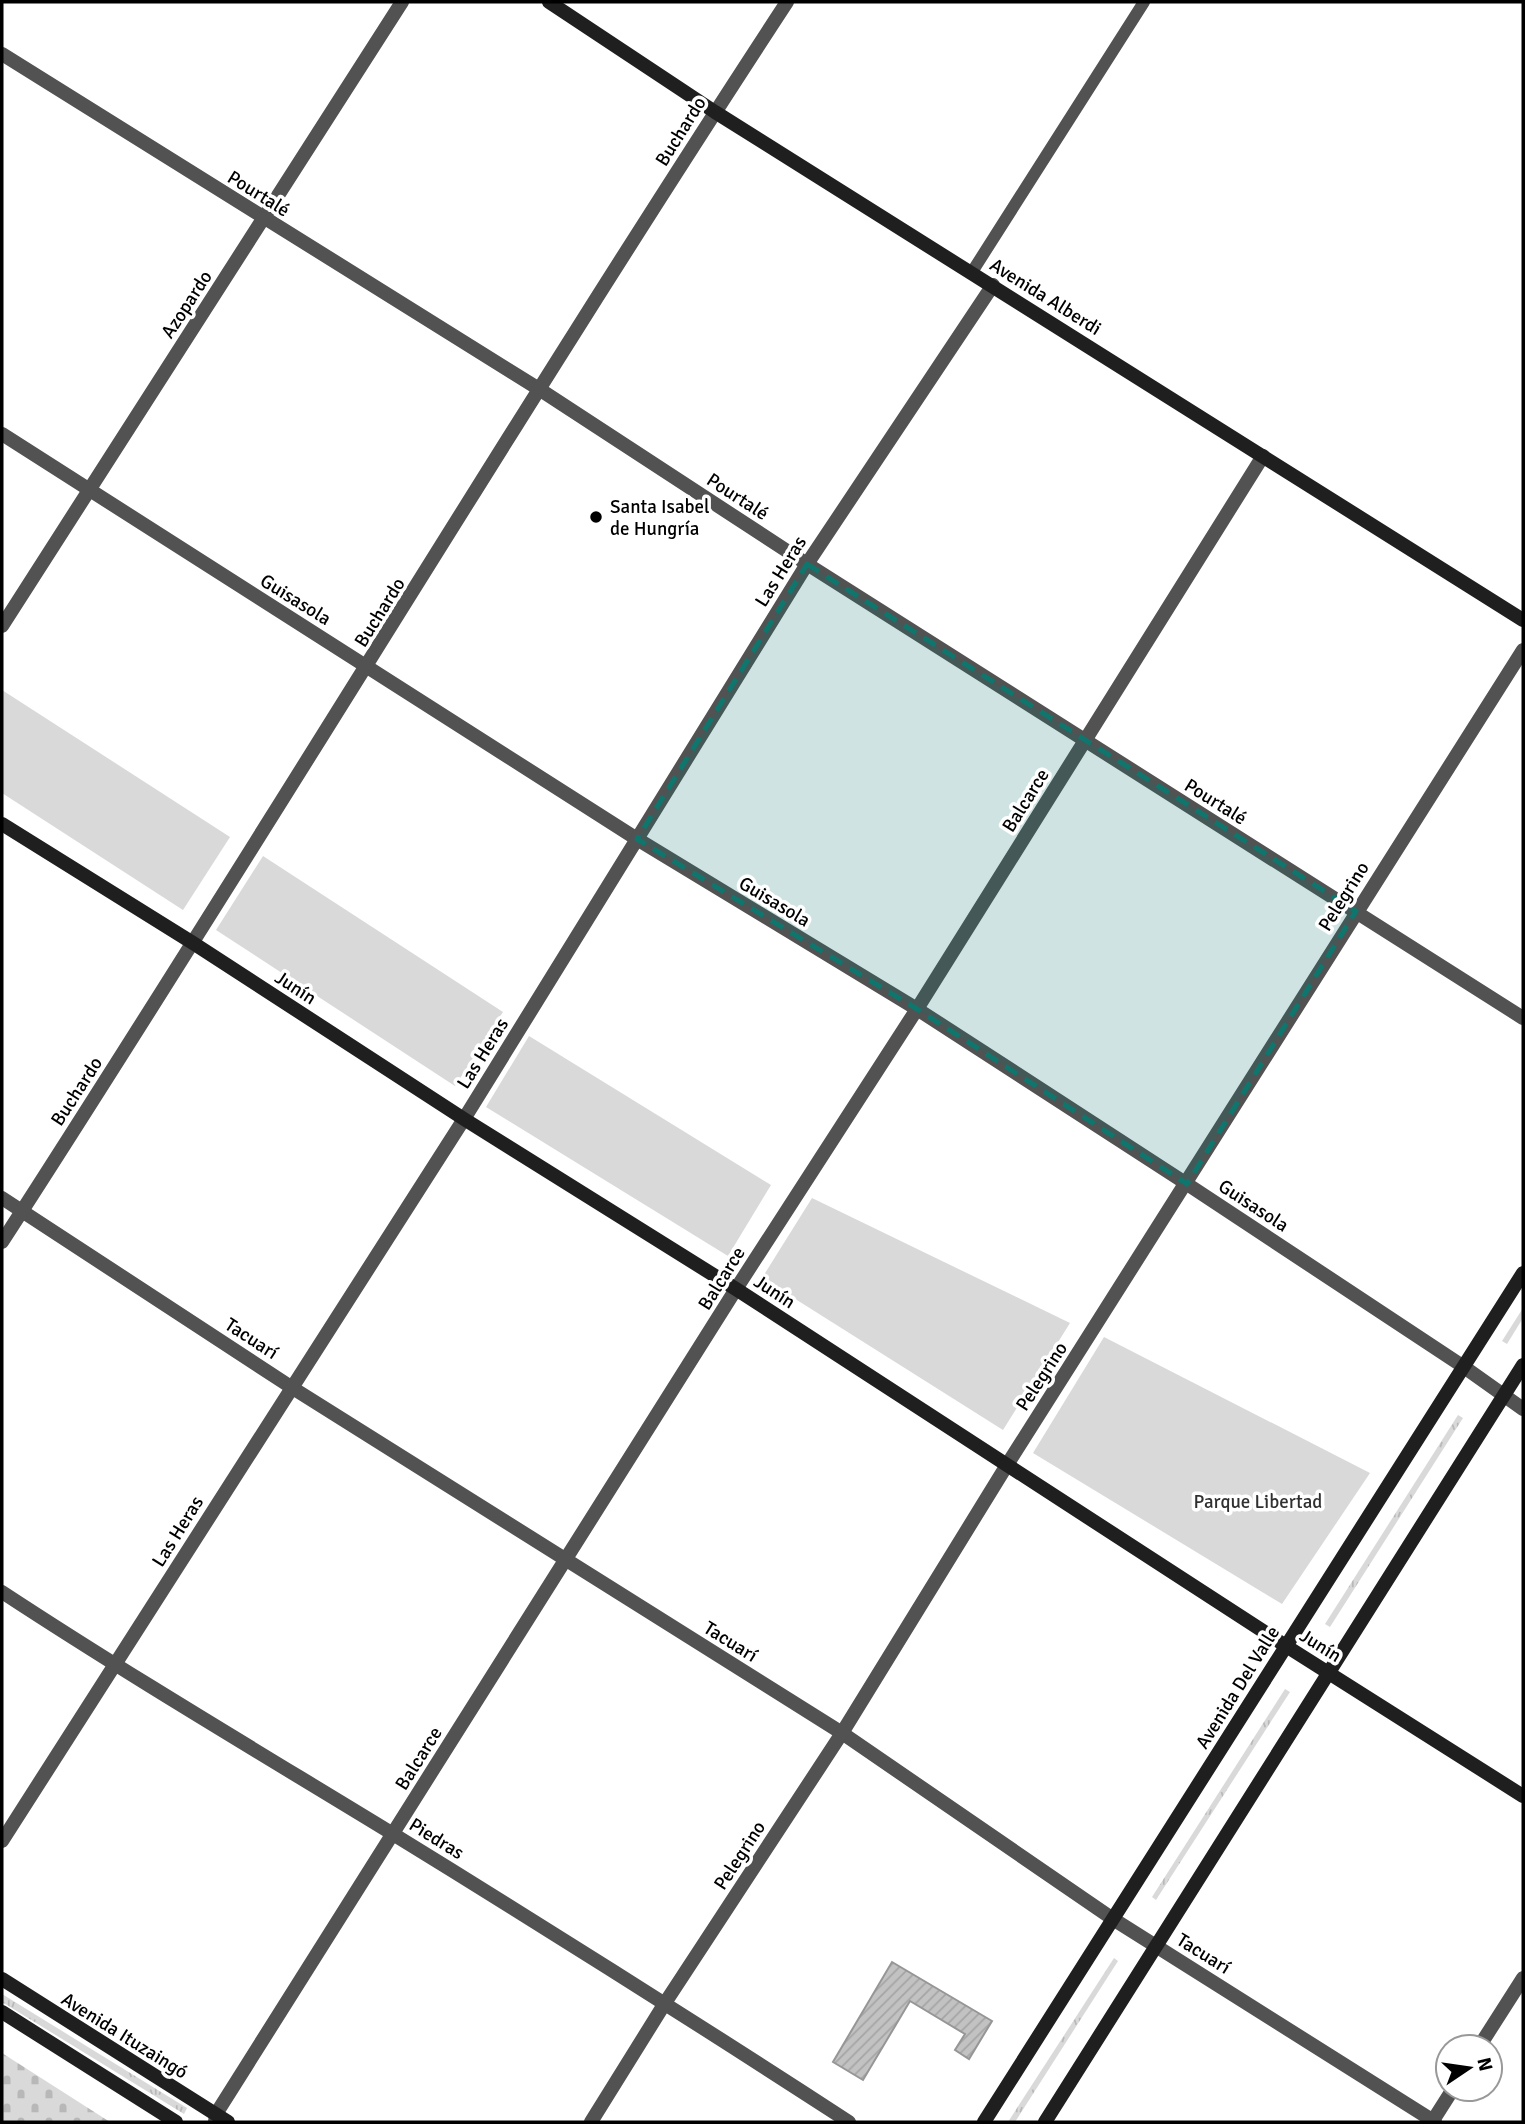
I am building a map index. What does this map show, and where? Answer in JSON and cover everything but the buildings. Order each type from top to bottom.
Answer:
[{"type":"main road","name":"Avenida Alberdi","points":[[549,2],[715,112],[1523,620]]},
{"type":"main road","name":"Junín","points":[[2,824],[736,1289],[1286,1646],[1523,1796]]},
{"type":"main road","name":"Avenida Del Valle","points":[[984,2122],[1523,1273]]},
{"type":"main road","points":[[1045,2122],[1523,1365]]},
{"type":"main road","name":"Avenida Ituzaingó","points":[[2,1979],[220,2120]]},
{"type":"main road","points":[[2,2012],[176,2122]]},
{"type":"street","name":"Azopardo","points":[[2,626],[402,2]]},
{"type":"street","name":"Buchardo","points":[[2,1242],[368,666],[539,389],[787,2]]},
{"type":"street","name":"Pourtalé","points":[[2,54],[539,389],[807,564],[1523,1018]]},
{"type":"street","name":"Las Heras","points":[[2,1840],[464,1119],[807,564],[993,285]]},
{"type":"street","name":"Guisasola","points":[[2,434],[89,492],[368,666],[637,839],[917,1009],[1187,1184],[1523,1409]]},
{"type":"street","name":"Balcarce","points":[[220,2120],[393,1834],[736,1289],[917,1009],[1263,456]]},
{"type":"street","name":"Pelegrino","points":[[590,2122],[842,1733],[1007,1465],[1523,650]]},
{"type":"street","name":"Tacuarí","points":[[2,1198],[291,1387],[842,1733],[1113,1919],[1433,2122]]},
{"type":"street","name":"Piedras","points":[[2,1592],[114,1666],[393,1834],[665,2003],[849,2122]]},
{"type":"street","points":[[1488,2033],[1523,1978]]},
{"type":"street","points":[[1433,2122],[1445,2103]]},
{"type":"lane","points":[[972,272],[1144,2]]},
{"type":"highlighted area","points":[[807,564],[1356,911],[1187,1184],[917,1009],[637,839]]},
{"type":"green space","points":[[2,690],[230,837],[183,910],[2,793]]},
{"type":"green space","points":[[263,856],[503,1012],[455,1086],[216,930]]},
{"type":"green space","points":[[529,1036],[771,1185],[728,1256],[486,1107]]},
{"type":"green space","points":[[812,1198],[1070,1323],[1003,1430],[762,1278]]},
{"type":"green space","points":[[1523,1308],[1523,1318],[1507,1344],[1502,1341]]},
{"type":"green space","name":"Parque Libertad","points":[[1104,1337],[1370,1473],[1282,1604],[1033,1453]]},
{"type":"green space","points":[[1458,1415],[1463,1418],[1330,1627],[1325,1624]]},
{"type":"green space","points":[[1285,1689],[1290,1692],[1156,1900],[1152,1897]]},
{"type":"green space","points":[[1114,1958],[1118,1961],[1015,2122],[1008,2122]]},
{"type":"green space","points":[[2,1994],[187,2108],[184,2114],[2,2002]]},
{"type":"green space","points":[[2,2053],[110,2122],[2,2122]]},
{"type":"place","name":"Santa Isabel de Hungría","points":[[596,517]]}]
